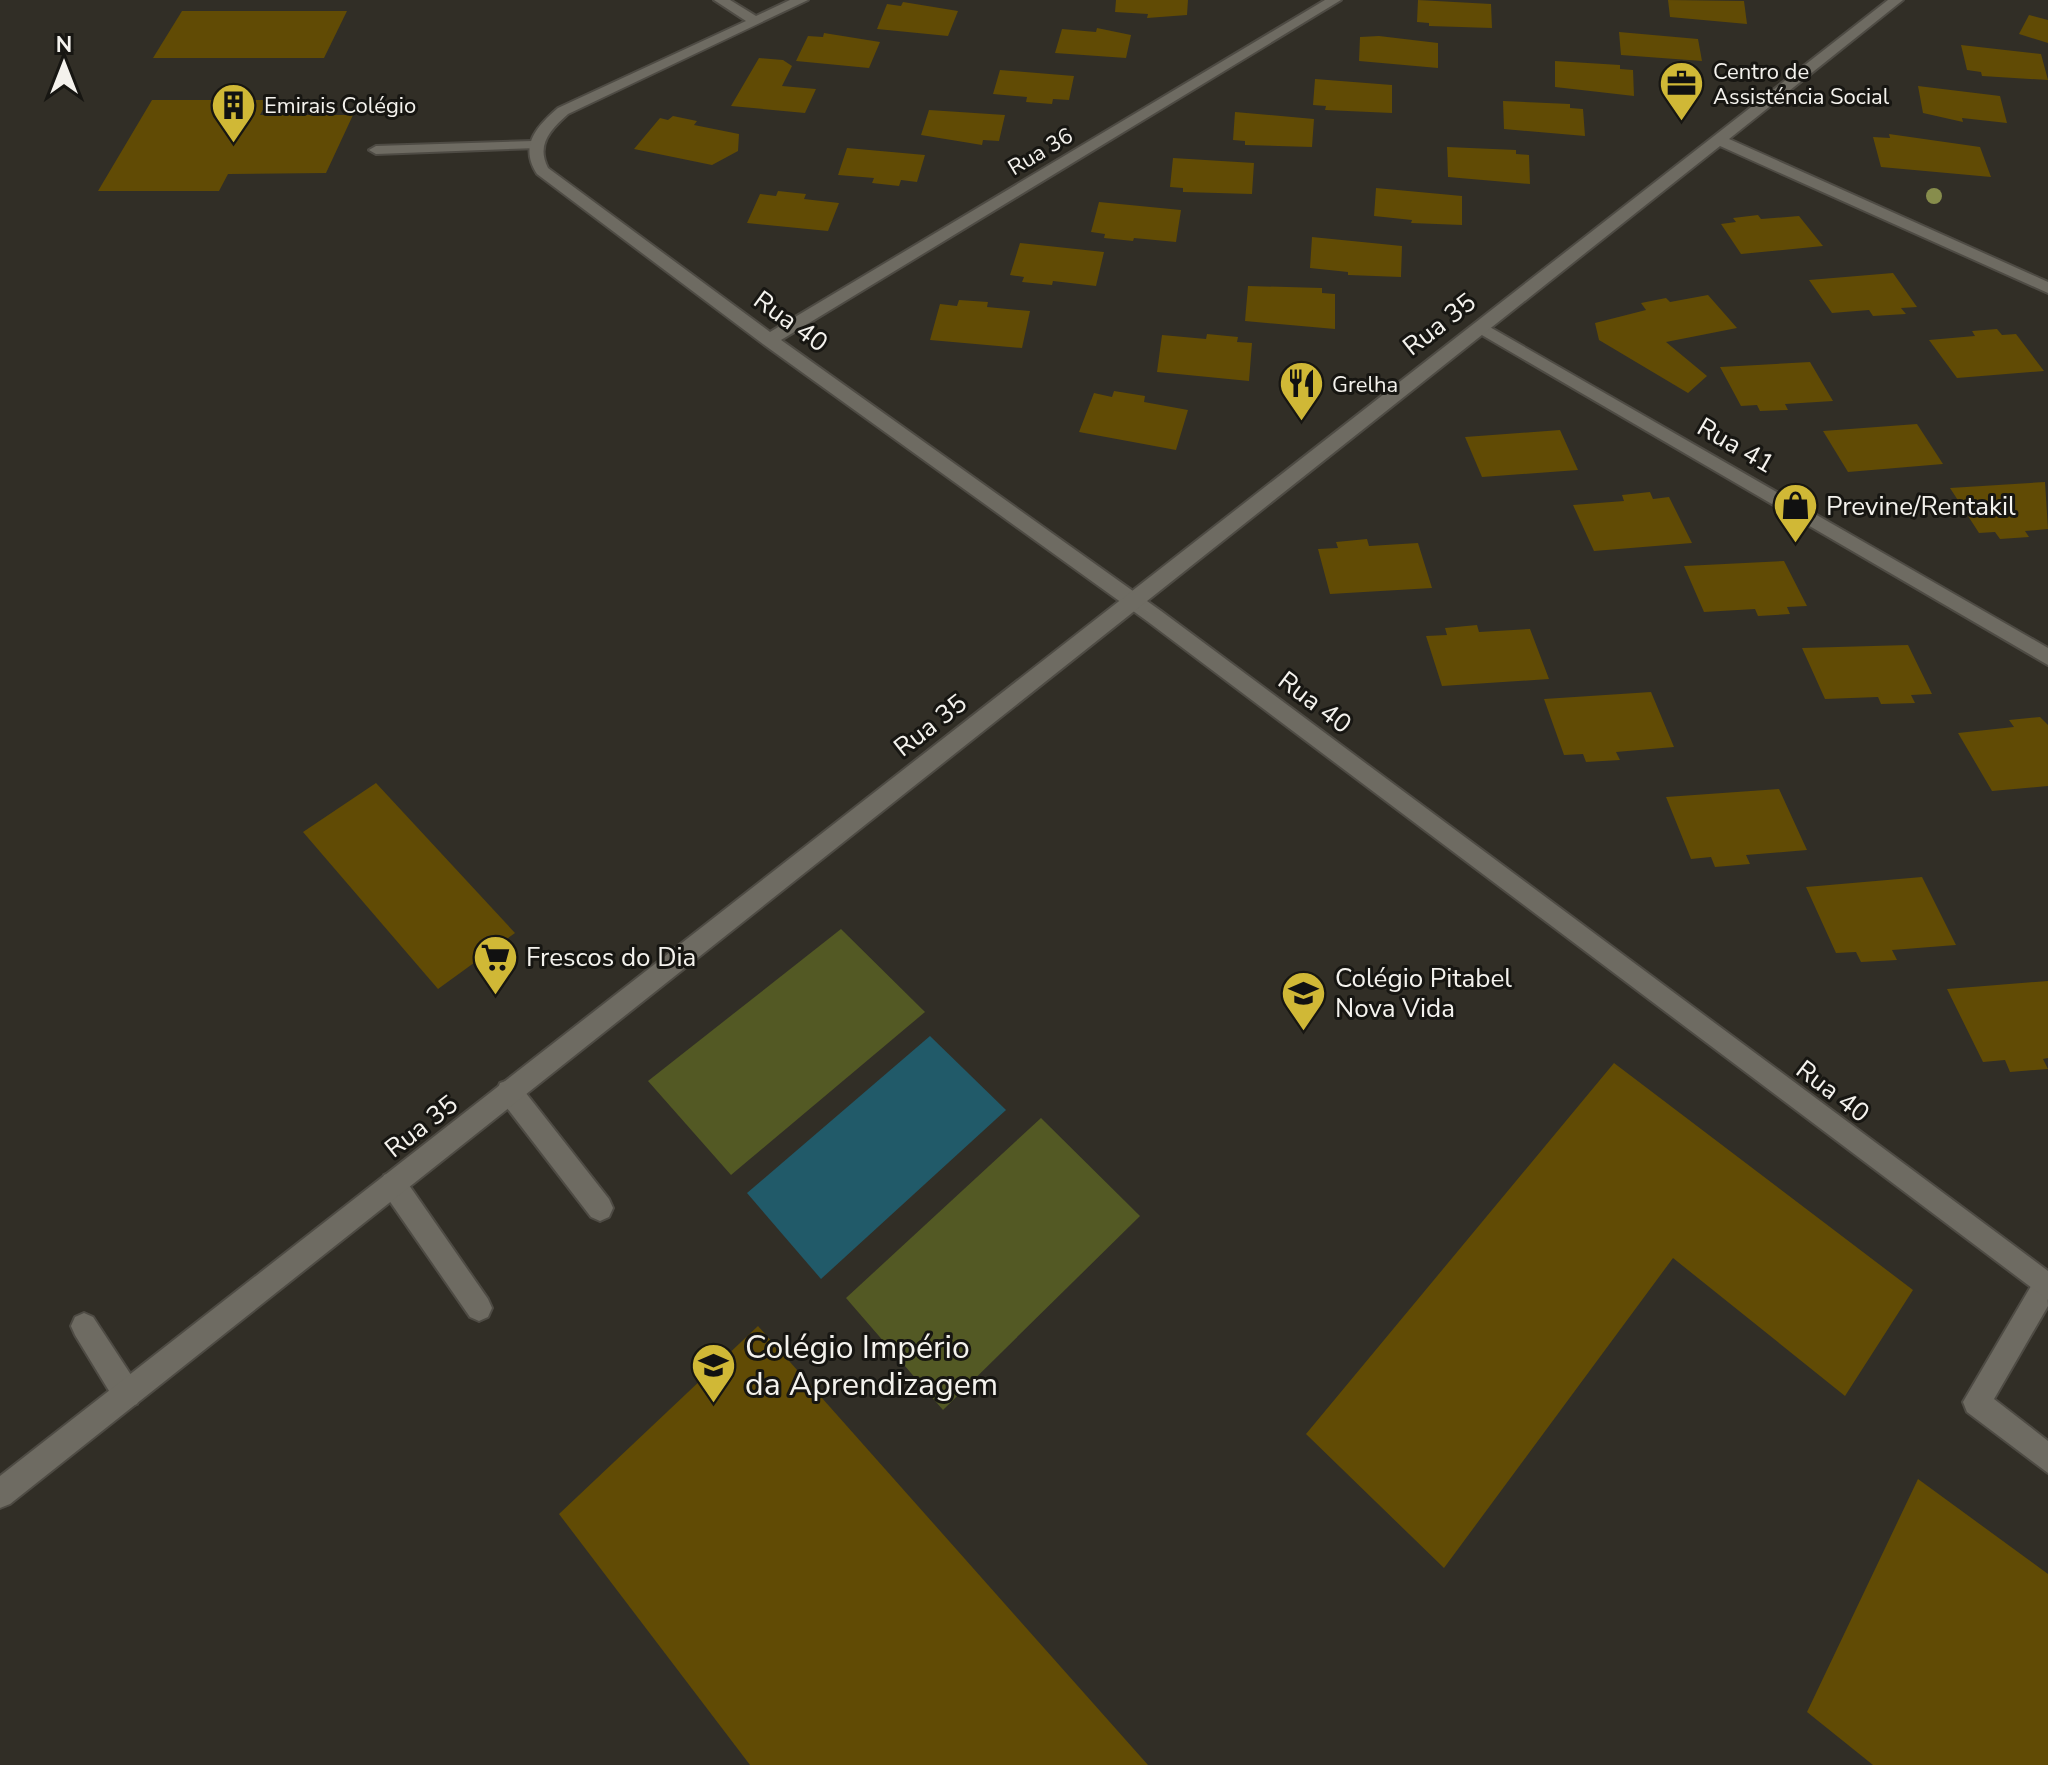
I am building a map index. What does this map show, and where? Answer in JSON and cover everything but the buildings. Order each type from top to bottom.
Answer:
[{"type":"street","points":[[721,0],[757,22]]},
{"type":"street","points":[[376,150],[533,145],[547,125],[563,111],[801,0]]},
{"type":"street","name":"Rua 36","points":[[769,340],[1334,0]]},
{"type":"street","name":"Rua 35","points":[[0,1494],[1896,0]]},
{"type":"street","points":[[1718,140],[2048,288]]},
{"type":"street","name":"Rua 40","points":[[533,145],[533,158],[542,171],[769,340],[1132,602],[2047,1286]]},
{"type":"street","name":"Rua 41","points":[[1481,327],[2048,657]]},
{"type":"street","points":[[509,1091],[600,1208]]},
{"type":"street","points":[[393,1184],[479,1308]]},
{"type":"street","points":[[2047,1286],[1977,1402],[2048,1459]]},
{"type":"street","points":[[84,1326],[127,1394]]},
{"type":"green space","points":[[841,929],[925,1012],[731,1175],[648,1081]]},
{"type":"green space","points":[[1041,1118],[1140,1216],[943,1410],[846,1298]]},
{"type":"water","points":[[930,1036],[1006,1110],[821,1279],[747,1193]]},
{"type":"place","name":"Centro de Assisténcia Social","points":[[1682,123]]},
{"type":"place","name":"Emirais Colégio","points":[[233,144]]},
{"type":"place","name":"Grelha","points":[[1301,423]]},
{"type":"place","name":"Previne/Rentakil","points":[[1795,545]]},
{"type":"place","name":"Frescos do Dia","points":[[495,996]]},
{"type":"place","name":"Colégio Pitabel Nova Vida","points":[[1304,1032]]},
{"type":"place","name":"Colégio Império da Aprendizagem","points":[[714,1404]]}]
